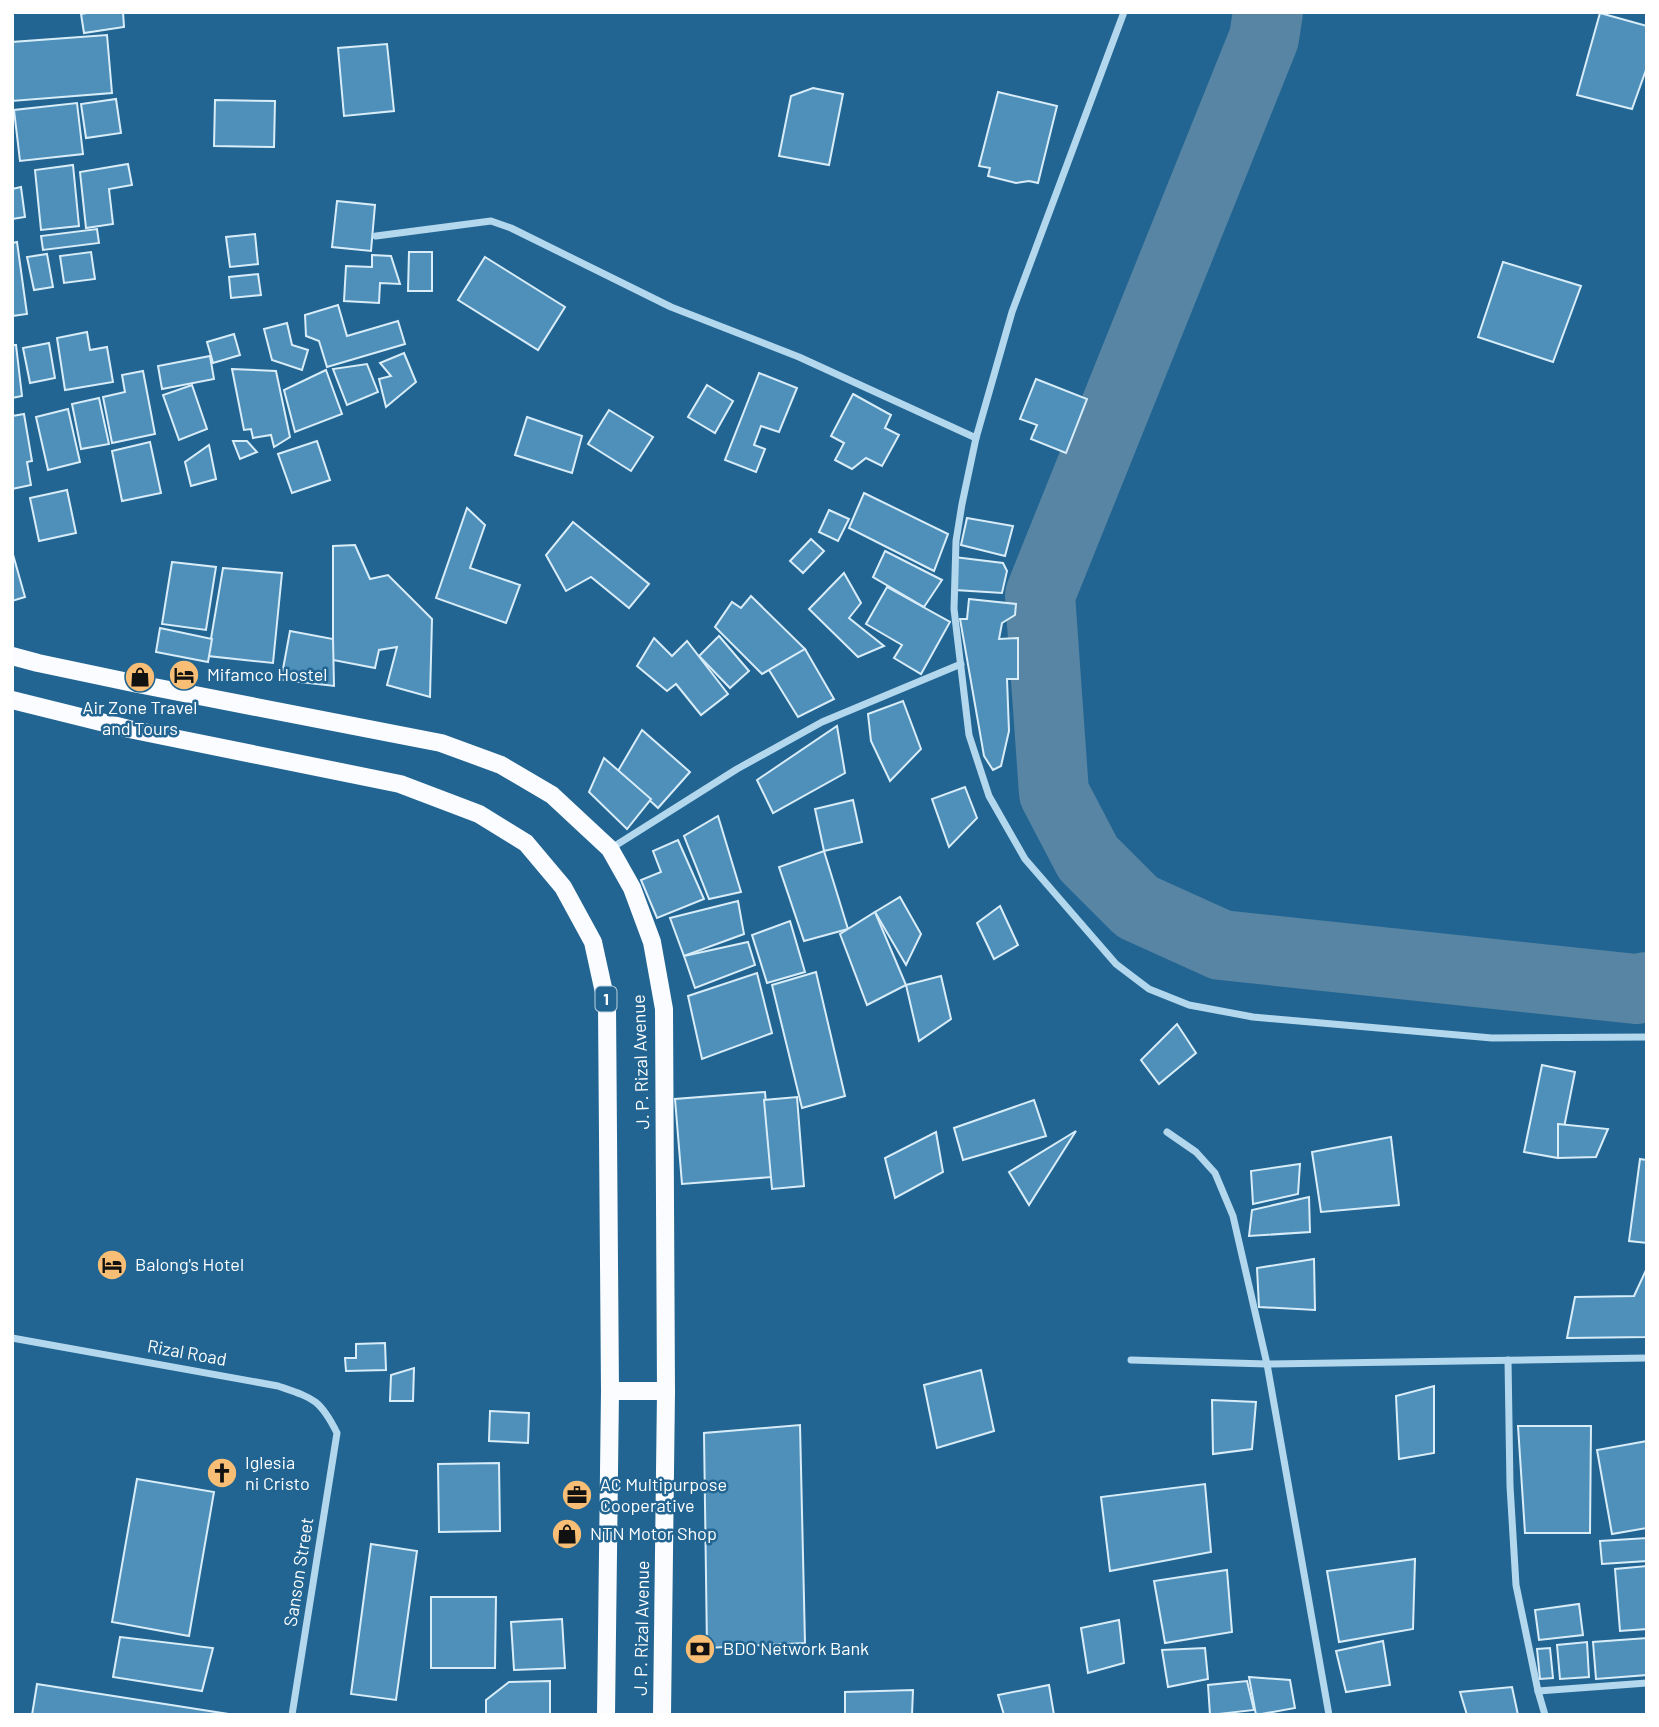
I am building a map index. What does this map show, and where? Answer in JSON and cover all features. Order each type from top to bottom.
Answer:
[{"type":"main road","name":"J. P. Rizal Avenue","points":[[12,656],[133,683],[441,743],[501,765],[552,795],[610,849],[632,888],[652,942],[664,1009],[666,1391],[662,1715]]},
{"type":"main road","name":"J. P. Rizal Avenue","points":[[12,700],[128,729],[400,784],[479,814],[526,843],[563,887],[593,942],[607,1006],[610,1391],[606,1715]]},
{"type":"main road","points":[[610,1391],[666,1391]]},
{"type":"street","points":[[1124,12],[1012,312],[976,438],[956,541],[954,609],[969,735],[989,796],[1025,859],[1116,964],[1149,989],[1189,1005],[1253,1017],[1492,1038],[1647,1037]]},
{"type":"street","points":[[376,236],[491,221],[511,228],[671,307],[799,357],[976,438]]},
{"type":"street","points":[[610,849],[737,769],[822,722],[961,664]]},
{"type":"street","points":[[1167,1132],[1196,1152],[1215,1173],[1233,1216],[1267,1364],[1329,1715]]},
{"type":"street","name":"Rizal Road","points":[[12,1338],[278,1386],[308,1396],[325,1410],[337,1433]]},
{"type":"street","points":[[1131,1360],[1267,1364],[1647,1358]]},
{"type":"street","points":[[1508,1360],[1510,1486],[1516,1585],[1545,1715]]},
{"type":"street","name":"Sanson Street","points":[[292,1715],[337,1433]]},
{"type":"street","points":[[1538,1691],[1647,1683]]},
{"type":"building","points":[[123,12],[124,27],[84,33],[81,14]]},
{"type":"building","points":[[1600,13],[1647,26],[1647,67],[1632,109],[1577,95]]},
{"type":"building","points":[[107,35],[112,93],[12,101],[12,42]]},
{"type":"building","points":[[387,44],[394,111],[344,116],[338,48]]},
{"type":"building","points":[[813,88],[843,94],[829,165],[779,156],[791,96]]},
{"type":"building","points":[[998,92],[1057,106],[1038,183],[1016,183],[988,176],[990,168],[979,166]]},
{"type":"building","points":[[116,99],[121,133],[86,138],[81,104]]},
{"type":"building","points":[[215,100],[275,101],[274,147],[214,146]]},
{"type":"building","points":[[77,103],[83,154],[20,161],[14,110]]},
{"type":"building","points":[[128,164],[132,185],[109,189],[113,224],[86,228],[80,172]]},
{"type":"building","points":[[73,165],[79,226],[41,230],[35,170]]},
{"type":"building","points":[[21,187],[25,217],[12,219],[12,189]]},
{"type":"building","points":[[337,201],[375,205],[371,251],[332,247]]},
{"type":"building","points":[[97,229],[99,243],[43,250],[41,236]]},
{"type":"building","points":[[255,234],[258,264],[230,267],[226,237]]},
{"type":"building","points":[[17,242],[27,314],[12,316],[12,243]]},
{"type":"building","points":[[91,252],[95,279],[64,283],[60,256]]},
{"type":"building","points":[[409,252],[432,252],[432,291],[408,291]]},
{"type":"building","points":[[47,254],[53,287],[34,290],[27,257]]},
{"type":"building","points":[[372,255],[391,256],[400,284],[380,283],[379,303],[344,301],[346,266],[372,267]]},
{"type":"building","points":[[485,257],[565,307],[538,350],[458,300]]},
{"type":"building","points":[[1503,262],[1581,286],[1553,362],[1478,337]]},
{"type":"building","points":[[258,274],[261,295],[231,298],[229,277]]},
{"type":"building","points":[[338,305],[347,336],[398,321],[405,344],[327,367],[319,341],[306,336],[305,315]]},
{"type":"building","points":[[287,323],[292,345],[308,350],[302,370],[272,360],[264,329]]},
{"type":"building","points":[[87,332],[90,350],[107,347],[113,382],[65,390],[57,338]]},
{"type":"building","points":[[234,334],[240,355],[213,363],[207,342]]},
{"type":"building","points":[[49,343],[55,378],[30,383],[23,348]]},
{"type":"building","points":[[12,345],[16,345],[22,396],[12,398]]},
{"type":"building","points":[[404,353],[416,382],[386,407],[379,379],[391,376],[380,363]]},
{"type":"building","points":[[210,356],[214,379],[162,389],[158,366]]},
{"type":"building","points":[[367,364],[378,392],[347,405],[333,369]]},
{"type":"building","points":[[232,369],[276,371],[290,437],[274,447],[271,435],[253,438],[251,429],[244,430]]},
{"type":"building","points":[[326,370],[342,414],[295,432],[284,390]]},
{"type":"building","points":[[143,371],[155,434],[112,443],[103,397],[125,392],[122,375]]},
{"type":"building","points":[[759,373],[797,388],[779,432],[761,426],[754,445],[765,449],[756,472],[725,460]]},
{"type":"building","points":[[1036,379],[1087,399],[1066,453],[1031,439],[1037,425],[1020,419]]},
{"type":"building","points":[[192,385],[207,429],[179,440],[163,395]]},
{"type":"building","points":[[707,385],[733,401],[715,433],[688,417]]},
{"type":"building","points":[[853,394],[891,415],[885,428],[899,435],[882,466],[866,458],[852,469],[835,460],[844,443],[831,436]]},
{"type":"building","points":[[99,398],[109,444],[81,449],[72,404]]},
{"type":"building","points":[[68,409],[80,462],[48,470],[36,417]]},
{"type":"building","points":[[609,410],[653,437],[631,471],[588,444]]},
{"type":"building","points":[[24,414],[32,461],[27,462],[31,485],[12,489],[12,416]]},
{"type":"building","points":[[527,417],[582,436],[572,473],[515,455]]},
{"type":"building","points":[[233,441],[247,441],[257,452],[240,459]]},
{"type":"building","points":[[317,441],[330,480],[292,493],[278,454]]},
{"type":"building","points":[[150,442],[161,493],[122,501],[112,451]]},
{"type":"building","points":[[209,445],[216,479],[191,486],[185,462]]},
{"type":"building","points":[[67,490],[76,533],[39,541],[30,498]]},
{"type":"building","points":[[864,493],[948,534],[934,571],[849,528]]},
{"type":"building","points":[[467,508],[485,525],[470,568],[520,585],[506,623],[436,598]]},
{"type":"building","points":[[829,510],[849,519],[838,541],[819,532]]},
{"type":"building","points":[[967,518],[1013,526],[1005,556],[961,545]]},
{"type":"building","points":[[573,522],[649,584],[629,608],[591,577],[566,591],[546,555]]},
{"type":"building","points":[[811,539],[824,551],[803,573],[790,561]]},
{"type":"building","points":[[355,545],[370,579],[388,575],[432,619],[430,697],[387,685],[397,647],[379,650],[375,668],[333,660],[333,546]]},
{"type":"building","points":[[12,551],[25,597],[12,601]]},
{"type":"building","points":[[885,551],[942,580],[924,607],[873,577]]},
{"type":"building","points":[[954,557],[1003,563],[1007,571],[1002,593],[955,590]]},
{"type":"building","points":[[172,562],[216,567],[206,630],[162,624]]},
{"type":"building","points":[[223,568],[282,573],[273,663],[208,656]]},
{"type":"building","points":[[844,573],[861,603],[849,618],[884,646],[858,657],[809,609]]},
{"type":"building","points":[[887,587],[950,622],[921,674],[894,658],[902,645],[866,624]]},
{"type":"building","points":[[751,596],[805,649],[762,674],[715,627],[732,602],[741,608]]},
{"type":"building","points":[[969,599],[1016,604],[1015,615],[1002,623],[999,639],[1018,638],[1018,679],[1007,679],[1009,731],[1001,766],[993,770],[984,756],[960,619],[967,619]]},
{"type":"building","points":[[160,628],[212,639],[208,662],[156,652]]},
{"type":"building","points":[[290,631],[333,639],[334,686],[281,680]]},
{"type":"building","points":[[719,636],[749,671],[730,688],[699,656]]},
{"type":"building","points":[[654,638],[672,656],[687,641],[728,694],[701,715],[676,684],[667,691],[637,666]]},
{"type":"building","points":[[805,649],[834,699],[798,717],[769,670]]},
{"type":"building","points":[[903,701],[921,749],[890,781],[871,741],[868,714]]},
{"type":"building","points":[[837,726],[845,773],[773,813],[757,780]]},
{"type":"building","points":[[642,730],[690,772],[658,808],[618,771]]},
{"type":"building","points":[[604,758],[651,799],[627,829],[589,792]]},
{"type":"building","points":[[965,787],[977,818],[949,847],[932,799]]},
{"type":"building","points":[[853,800],[862,842],[824,851],[815,809]]},
{"type":"building","points":[[718,816],[741,892],[709,899],[684,836]]},
{"type":"building","points":[[678,840],[704,899],[657,918],[641,880],[661,872],[653,851]]},
{"type":"building","points":[[824,851],[848,929],[804,941],[779,867]]},
{"type":"building","points":[[900,897],[921,934],[906,965],[875,912]]},
{"type":"building","points":[[738,901],[744,934],[684,956],[670,918]]},
{"type":"building","points":[[1000,906],[1018,945],[994,959],[977,923]]},
{"type":"building","points":[[875,912],[906,985],[867,1005],[840,934]]},
{"type":"building","points":[[790,921],[805,972],[767,983],[752,935]]},
{"type":"building","points":[[748,942],[755,965],[695,988],[684,956]]},
{"type":"building","points":[[816,972],[845,1096],[802,1108],[772,985]]},
{"type":"building","points":[[757,973],[772,1033],[702,1059],[688,996]]},
{"type":"building","points":[[941,976],[951,1019],[919,1041],[906,985]]},
{"type":"building","points":[[1177,1024],[1196,1053],[1159,1084],[1141,1060]]},
{"type":"building","points":[[1542,1065],[1575,1072],[1558,1158],[1524,1152]]},
{"type":"building","points":[[765,1092],[772,1177],[682,1184],[675,1099]]},
{"type":"building","points":[[797,1097],[804,1186],[772,1189],[764,1100]]},
{"type":"building","points":[[1034,1100],[1046,1136],[963,1160],[954,1128]]},
{"type":"building","points":[[1558,1124],[1608,1129],[1596,1157],[1558,1158]]},
{"type":"building","points":[[1076,1131],[1029,1205],[1009,1172]]},
{"type":"building","points":[[936,1132],[943,1172],[895,1198],[885,1158]]},
{"type":"building","points":[[1391,1137],[1399,1205],[1321,1212],[1312,1152]]},
{"type":"building","points":[[1640,1159],[1647,1160],[1647,1243],[1629,1241]]},
{"type":"building","points":[[1300,1164],[1298,1194],[1253,1204],[1251,1171]]},
{"type":"building","points":[[1309,1197],[1310,1232],[1249,1236],[1252,1210]]},
{"type":"building","points":[[1314,1259],[1315,1310],[1259,1307],[1257,1268]]},
{"type":"building","points":[[1647,1268],[1647,1337],[1567,1338],[1575,1297],[1634,1296]]},
{"type":"building","points":[[385,1343],[386,1370],[346,1371],[345,1358],[356,1358],[356,1344]]},
{"type":"building","points":[[414,1368],[413,1401],[390,1401],[391,1375]]},
{"type":"building","points":[[981,1370],[994,1431],[937,1448],[924,1385]]},
{"type":"building","points":[[1434,1386],[1434,1453],[1399,1459],[1396,1396]]},
{"type":"building","points":[[1212,1400],[1256,1402],[1252,1449],[1213,1454]]},
{"type":"building","points":[[490,1411],[529,1413],[528,1443],[489,1441]]},
{"type":"building","points":[[800,1425],[805,1643],[707,1648],[704,1433]]},
{"type":"building","points":[[1518,1426],[1591,1426],[1590,1533],[1525,1533]]},
{"type":"building","points":[[1647,1441],[1647,1528],[1612,1534],[1597,1450]]},
{"type":"building","points":[[499,1463],[500,1531],[439,1532],[438,1464]]},
{"type":"building","points":[[137,1479],[214,1492],[189,1636],[112,1622]]},
{"type":"building","points":[[1205,1484],[1211,1552],[1110,1571],[1101,1497]]},
{"type":"building","points":[[1647,1538],[1647,1561],[1602,1564],[1600,1541]]},
{"type":"building","points":[[371,1544],[417,1551],[396,1700],[351,1694]]},
{"type":"building","points":[[1415,1559],[1413,1629],[1339,1642],[1327,1571]]},
{"type":"building","points":[[1647,1566],[1647,1629],[1620,1631],[1615,1569]]},
{"type":"building","points":[[1227,1570],[1232,1632],[1165,1643],[1154,1581]]},
{"type":"building","points":[[431,1597],[496,1597],[495,1668],[431,1668]]},
{"type":"building","points":[[1579,1604],[1583,1635],[1539,1640],[1535,1610]]},
{"type":"building","points":[[562,1619],[565,1668],[514,1670],[511,1622]]},
{"type":"building","points":[[1119,1620],[1124,1663],[1088,1673],[1081,1628]]},
{"type":"building","points":[[120,1637],[213,1648],[202,1691],[113,1677]]},
{"type":"building","points":[[1647,1638],[1647,1675],[1596,1679],[1593,1642]]},
{"type":"building","points":[[1383,1641],[1390,1685],[1346,1692],[1336,1651]]},
{"type":"building","points":[[1587,1642],[1589,1677],[1560,1679],[1557,1645]]},
{"type":"building","points":[[1205,1648],[1208,1679],[1168,1687],[1162,1650]]},
{"type":"building","points":[[1550,1648],[1553,1678],[1540,1679],[1537,1649]]},
{"type":"building","points":[[1249,1677],[1290,1680],[1295,1708],[1256,1715]]},
{"type":"building","points":[[550,1681],[550,1715],[486,1715],[486,1700],[509,1682]]},
{"type":"building","points":[[1247,1681],[1254,1710],[1210,1715],[1208,1685]]},
{"type":"building","points":[[37,1684],[235,1715],[32,1715]]},
{"type":"building","points":[[1049,1685],[1054,1715],[1004,1715],[998,1695]]},
{"type":"building","points":[[1512,1687],[1518,1715],[1467,1715],[1460,1692]]},
{"type":"building","points":[[913,1690],[912,1715],[845,1715],[845,1692]]},
{"type":"waterway","points":[[1268,12],[1264,38],[1040,595],[1054,793],[1088,858],[1137,907],[1221,945],[1636,989],[1647,987]]},
{"type":"place","name":"Mifamco Hostel","points":[[184,675]]},
{"type":"place","name":"Air Zone Travel and Tours","points":[[140,677]]},
{"type":"place","name":"Balong's Hotel","points":[[112,1265]]},
{"type":"place","name":"Iglesia ni Cristo","points":[[222,1473]]},
{"type":"place","name":"AC Multipurpose Cooperative","points":[[577,1495]]},
{"type":"place","name":"NTN Motor Shop","points":[[567,1534]]},
{"type":"place","name":"BDO Network Bank","points":[[700,1649]]}]
